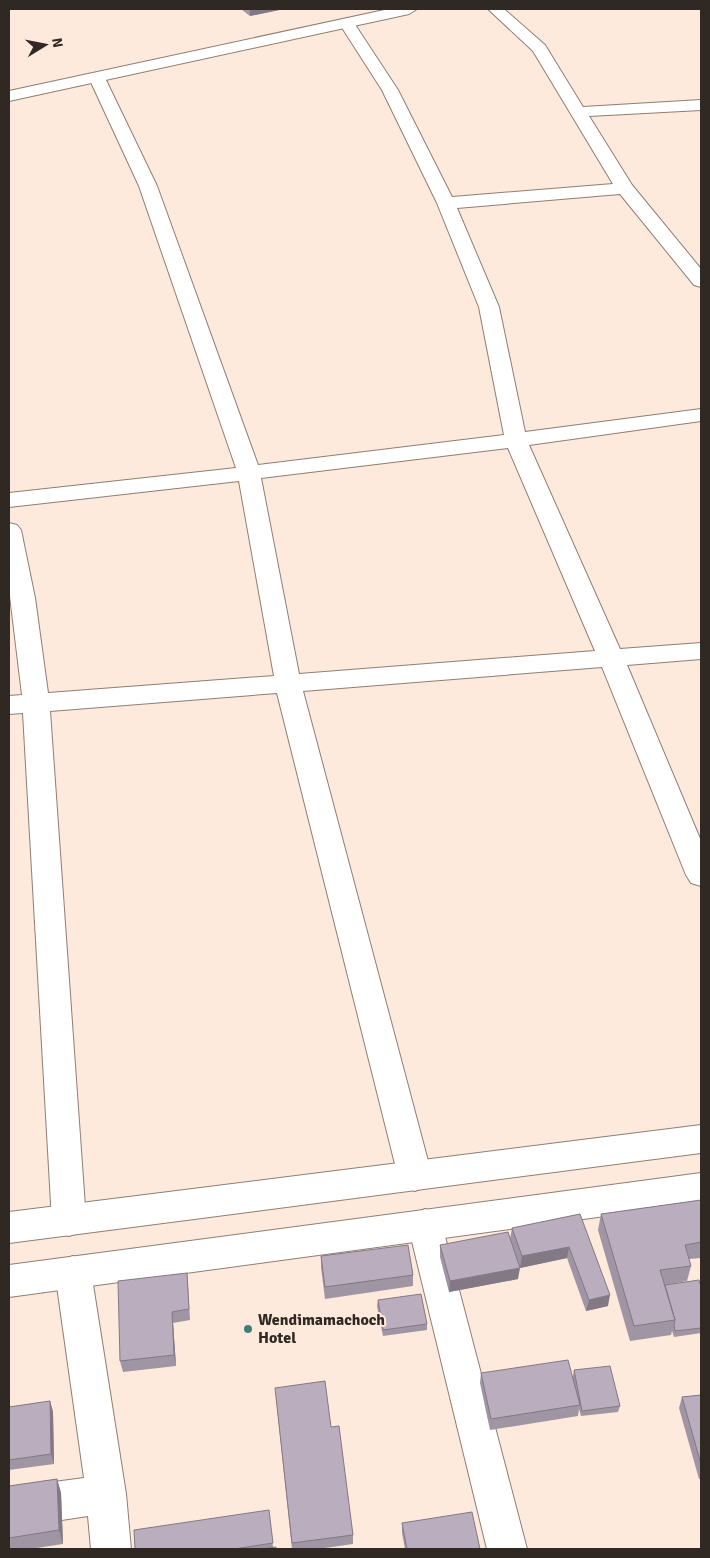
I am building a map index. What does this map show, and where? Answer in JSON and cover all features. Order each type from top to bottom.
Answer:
[{"type":"street","points":[[9,84],[352,16],[409,9]]},
{"type":"street","points":[[495,9],[539,48],[625,188],[693,261],[701,281]]},
{"type":"street","points":[[9,96],[97,78],[352,16]]},
{"type":"street","points":[[352,16],[446,203],[489,307],[516,440],[612,660],[701,875]]},
{"type":"street","points":[[97,78],[148,186],[250,473],[288,684],[415,1176]]},
{"type":"street","points":[[580,112],[701,105]]},
{"type":"street","points":[[446,203],[625,188]]},
{"type":"street","points":[[9,500],[250,473],[701,415]]},
{"type":"street","points":[[9,530],[23,598],[23,703],[69,1220]]},
{"type":"street","points":[[23,703],[612,660],[701,651]]},
{"type":"street","points":[[9,1228],[701,1139]]},
{"type":"street","points":[[9,1281],[701,1188]]},
{"type":"street","points":[[426,1225],[507,1549]]},
{"type":"street","points":[[73,1272],[106,1494],[111,1549]]},
{"type":"street","points":[[9,1508],[106,1494]]},
{"type":"building","points":[[701,1200],[701,1242],[685,1245],[691,1266],[660,1270],[675,1320],[634,1326],[601,1214]]},
{"type":"building","points":[[580,1214],[610,1295],[589,1300],[569,1247],[522,1256],[512,1228]]},
{"type":"building","points":[[508,1232],[520,1268],[450,1281],[440,1245]]},
{"type":"building","points":[[408,1245],[413,1275],[325,1287],[321,1256]]},
{"type":"building","points":[[187,1273],[189,1309],[172,1312],[174,1355],[120,1361],[118,1281]]},
{"type":"building","points":[[699,1280],[701,1287],[701,1328],[675,1331],[675,1320],[665,1285]]},
{"type":"building","points":[[421,1294],[427,1324],[383,1330],[378,1300]]},
{"type":"building","points":[[568,1360],[580,1405],[491,1419],[481,1373]]},
{"type":"building","points":[[610,1366],[620,1406],[582,1411],[574,1370]]},
{"type":"building","points":[[325,1381],[331,1427],[339,1426],[353,1535],[292,1543],[275,1388]]},
{"type":"building","points":[[701,1395],[701,1464],[682,1397]]},
{"type":"building","points":[[50,1401],[51,1454],[9,1460],[9,1407]]},
{"type":"building","points":[[57,1479],[59,1530],[9,1538],[9,1486]]},
{"type":"building","points":[[269,1510],[273,1543],[234,1549],[135,1549],[134,1530]]},
{"type":"building","points":[[472,1512],[480,1549],[407,1549],[402,1523]]},
{"type":"building","points":[[276,1547],[276,1549],[260,1549]]},
{"type":"place","name":"Wendimamachoch Hotel","points":[[248,1329]]}]
